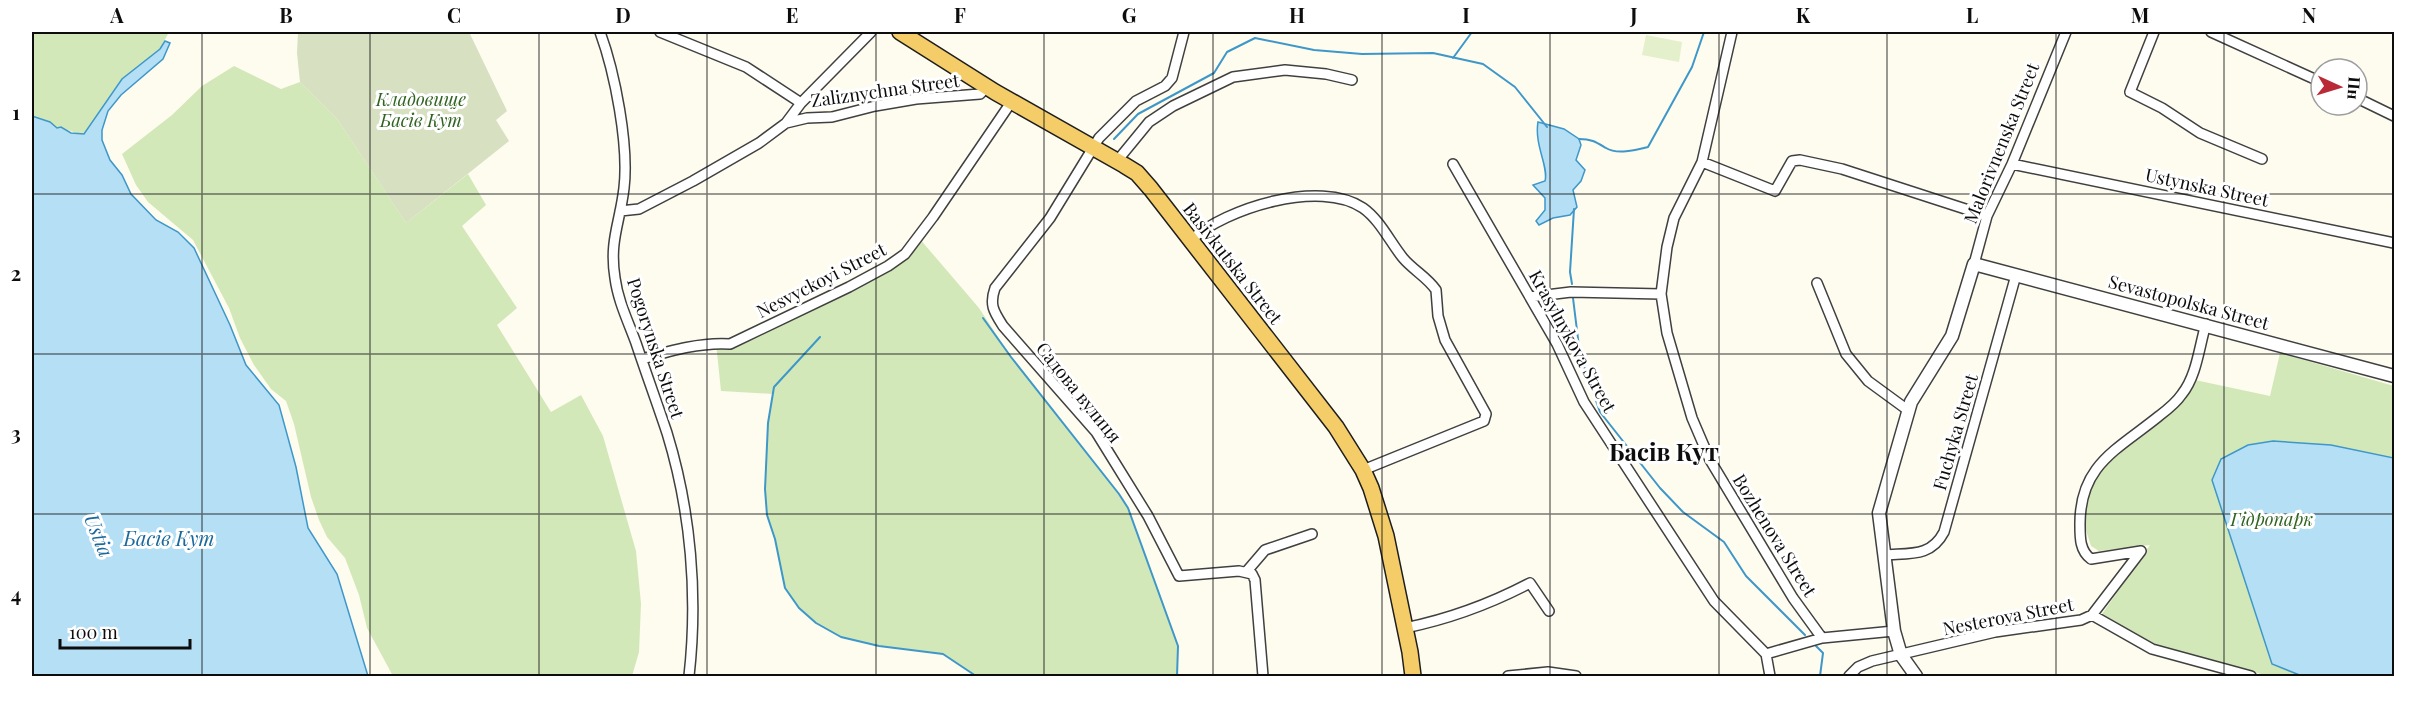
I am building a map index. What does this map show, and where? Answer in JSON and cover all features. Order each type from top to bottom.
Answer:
[{"type":"main road","name":"Basivkutska Street","points":[[900,32],[987,87],[1137,173],[1191,240],[1336,427],[1363,470],[1386,536],[1413,676]]},
{"type":"street","name":"Pogorynska Street","points":[[600,32],[615,89],[626,150],[624,189],[614,234],[615,282],[667,435],[679,480],[689,541],[694,604],[689,676]]},
{"type":"street","points":[[660,32],[746,67],[801,102]]},
{"type":"street","name":"Zaliznychna Street","points":[[620,212],[639,209],[693,182],[759,143],[786,123],[801,102],[870,32]]},
{"type":"street","points":[[1093,146],[1136,101],[1165,86],[1172,78],[1184,32]]},
{"type":"street","name":"Bozhenova Street","points":[[1732,32],[1702,162],[1674,218],[1667,247],[1661,294],[1667,333],[1692,418],[1710,460],[1793,598],[1822,638]]},
{"type":"street","name":"Malorivnenska Street","points":[[1916,676],[1901,655],[1894,631],[1879,513],[1911,402],[1952,336],[1987,216],[2012,164],[2066,32]]},
{"type":"street","points":[[2154,32],[2130,92],[2162,108],[2200,133],[2262,159]]},
{"type":"street","points":[[2211,32],[2309,77]]},
{"type":"street","points":[[1117,161],[1149,122],[1173,106],[1233,77],[1285,70],[1326,74],[1352,80]]},
{"type":"street","name":"Zaliznychna Street","points":[[786,123],[807,118],[832,117],[876,105],[916,99],[980,94],[987,87]]},
{"type":"street","name":"Nesvyckoyi Street","points":[[642,359],[680,349],[716,343],[730,344],[839,292],[894,262],[919,238],[1012,101]]},
{"type":"street","points":[[2369,104],[2394,116]]},
{"type":"street","name":"Садова вулиця","points":[[1093,146],[1050,218],[995,288],[991,300],[993,310],[1003,326],[1096,432],[1128,480],[1179,576],[1247,571]]},
{"type":"street","points":[[1702,162],[1775,191],[1792,161],[1800,160],[1842,169],[1987,216]]},
{"type":"street","name":"Krasylnykova Street","points":[[1453,164],[1562,352],[1584,402],[1616,453],[1714,601],[1766,654]]},
{"type":"street","name":"Ustynska Street","points":[[2012,164],[2394,243]]},
{"type":"street","points":[[1191,240],[1228,217],[1284,198],[1299,195],[1339,199],[1356,204],[1371,214],[1403,259],[1436,290],[1438,316],[1444,340],[1486,414],[1484,422],[1363,470]]},
{"type":"street","name":"Sevastopolska Street","points":[[1974,264],[2206,324],[2394,376]]},
{"type":"street","name":"Fuchyka Street","points":[[1885,555],[1926,551],[1938,543],[1944,532],[2016,274]]},
{"type":"street","points":[[1817,283],[1846,354],[1868,381],[1908,411]]},
{"type":"street","points":[[1530,297],[1571,292],[1661,294]]},
{"type":"street","points":[[2092,615],[2141,551],[2091,559],[2087,556],[2080,539],[2080,520],[2081,500],[2089,479],[2103,460],[2181,396],[2193,374],[2206,324]]},
{"type":"street","points":[[1263,676],[1255,580],[1247,571],[1265,550],[1312,534]]},
{"type":"street","points":[[1404,628],[1441,620],[1484,606],[1530,583],[1549,611]]},
{"type":"street","name":"Nesterova Street","points":[[1901,655],[1995,632],[2081,620],[2092,615],[2152,649],[2251,676]]},
{"type":"street","points":[[1770,676],[1766,654],[1822,638],[1894,631]]},
{"type":"street","points":[[1849,676],[1858,667],[1872,661],[1901,655]]},
{"type":"street","points":[[1508,676],[1548,672],[1576,676]]},
{"type":"green space","points":[[32,32],[169,32],[160,49],[122,79],[84,134],[57,128],[50,122],[32,116]]},
{"type":"green space","name":"Кладовище Басів Кут","points":[[298,32],[469,32],[507,111],[496,120],[509,141],[406,223],[338,120],[300,82],[297,53]]},
{"type":"green space","points":[[1646,35],[1682,42],[1679,62],[1642,55]]},
{"type":"green space","points":[[234,66],[281,89],[300,82],[338,120],[406,223],[468,174],[486,205],[462,226],[517,308],[497,325],[551,412],[581,395],[603,436],[636,551],[641,604],[639,652],[632,676],[393,676],[367,628],[359,595],[345,558],[327,537],[319,520],[286,401],[271,389],[254,365],[240,338],[229,308],[193,240],[148,202],[136,185],[122,154],[172,115],[202,86]]},
{"type":"green space","points":[[919,238],[979,308],[1011,357],[1128,508],[1178,646],[1177,676],[976,676],[943,654],[879,646],[841,637],[816,623],[799,608],[785,588],[775,539],[767,515],[765,489],[768,423],[773,394],[721,391],[716,343],[730,344],[888,266]]},
{"type":"green space","name":"Гідропарк","points":[[2280,353],[2394,386],[2394,676],[2261,674],[2155,645],[2102,614],[2150,545],[2099,551],[2091,546],[2085,527],[2087,498],[2101,469],[2184,401],[2195,380],[2270,396]]},
{"type":"water","name":"Басів Кут","points":[[165,41],[170,43],[163,59],[121,95],[108,111],[102,130],[102,140],[110,160],[122,175],[131,194],[156,220],[178,232],[194,248],[246,365],[279,405],[296,467],[308,528],[337,574],[368,676],[32,676],[32,116],[71,133],[84,134],[122,79],[160,49]]},
{"type":"water","points":[[1538,122],[1564,129],[1579,139],[1581,145],[1576,160],[1585,170],[1581,181],[1573,190],[1577,207],[1570,215],[1553,218],[1539,225],[1536,221],[1545,210],[1545,198],[1533,185],[1545,181],[1546,175],[1538,139]]},
{"type":"water","points":[[2273,441],[2331,445],[2394,458],[2394,676],[2302,676],[2272,664],[2212,480],[2221,459],[2248,445]]},
{"type":"waterway","points":[[1453,58],[1472,32]]},
{"type":"waterway","points":[[1579,139],[1594,141],[1616,151],[1648,147],[1692,67],[1704,32]]},
{"type":"waterway","points":[[1114,139],[1138,114],[1214,73],[1227,52],[1255,38],[1314,50],[1362,54],[1433,53],[1483,64],[1515,87],[1547,127]]},
{"type":"waterway","points":[[1572,284],[1570,272],[1574,209]]},
{"type":"waterway","points":[[1573,298],[1580,355],[1600,412],[1660,488],[1683,512],[1724,542],[1746,576],[1805,635]]},
{"type":"waterway","points":[[983,318],[1128,508],[1178,646],[1177,676]]},
{"type":"waterway","points":[[820,337],[774,387],[768,423],[765,489],[767,515],[775,539],[785,588],[799,608],[816,623],[841,637],[879,646],[943,654],[976,676]]},
{"type":"waterway","points":[[1816,646],[1823,653],[1820,676]]},
{"type":"district","name":"Басів Кут","points":[[1664,451]]},
{"type":"water label","name":"Ustia","points":[[100,535]]}]
